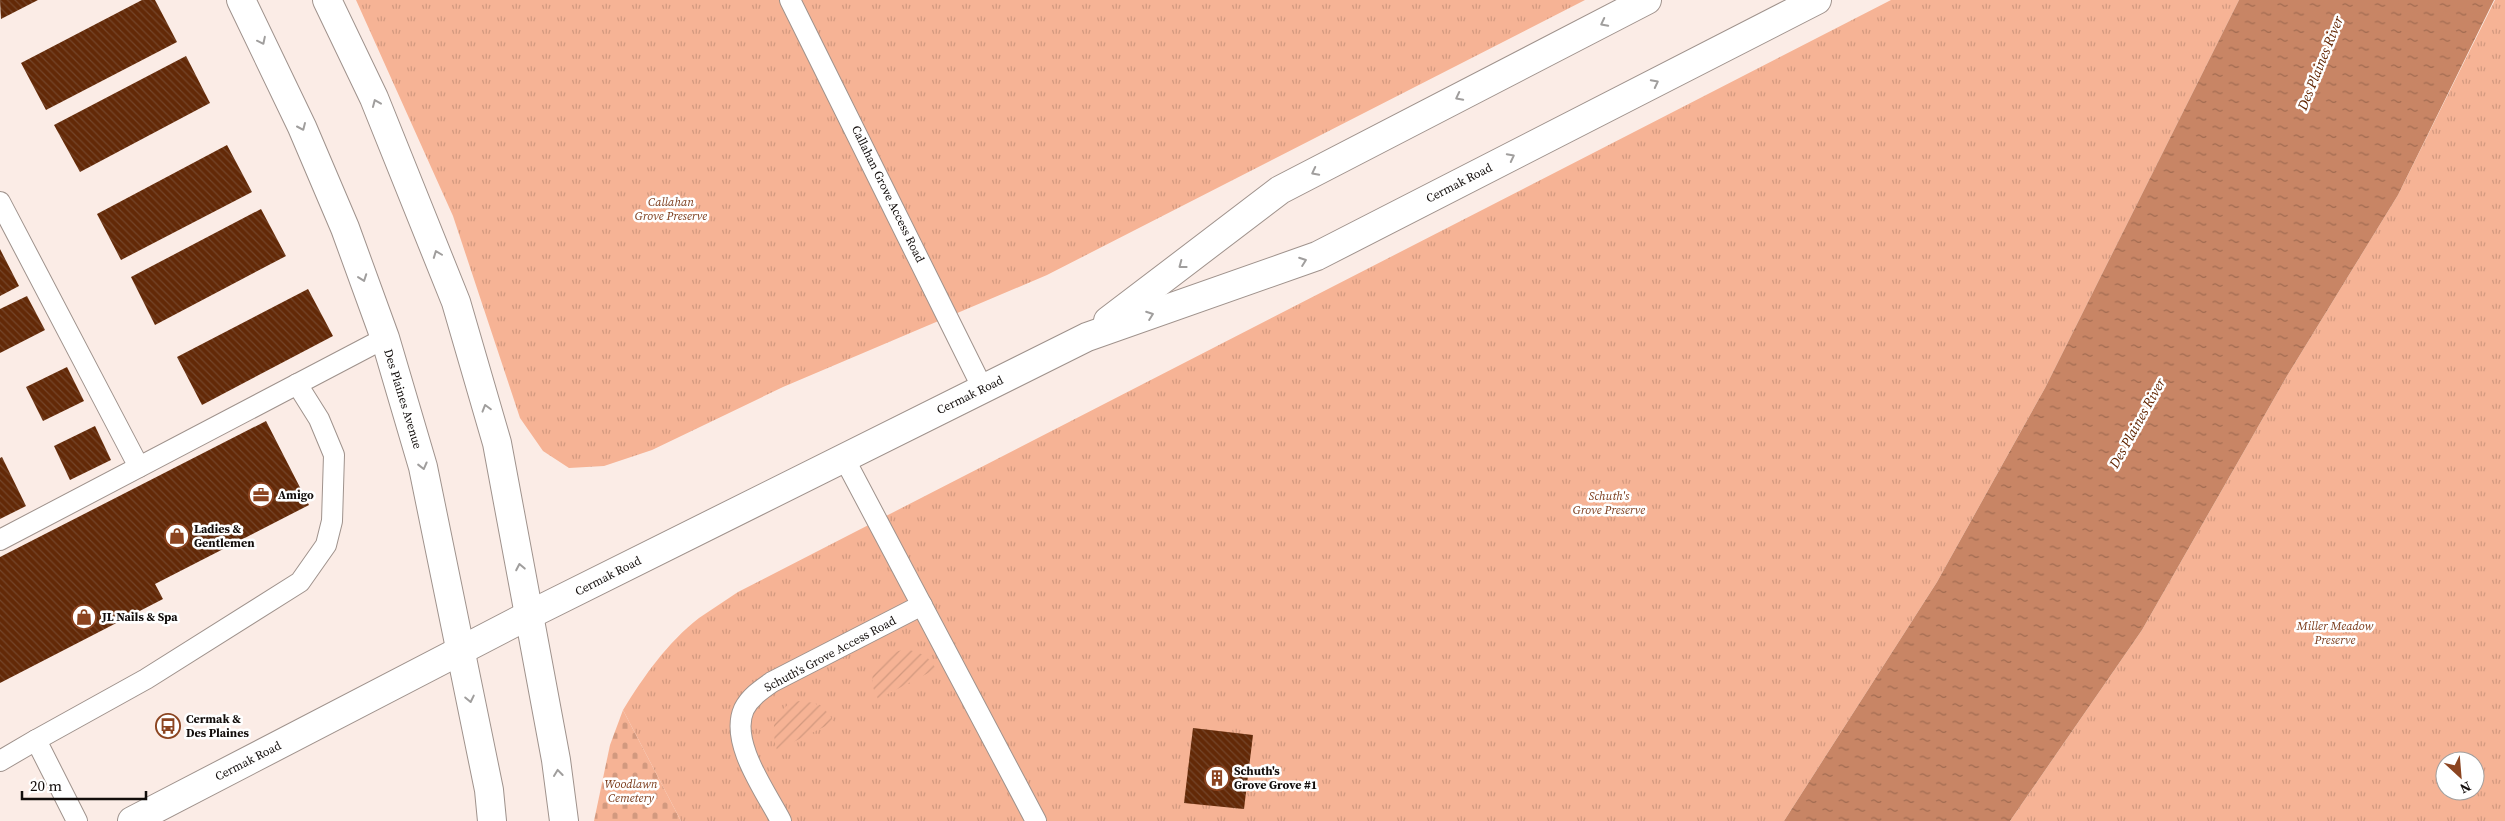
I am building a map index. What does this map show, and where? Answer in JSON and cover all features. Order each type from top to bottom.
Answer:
[{"type":"main road","name":"Des Plaines Avenue","points":[[241,0],[262,39],[302,127],[345,228],[385,338],[423,467],[489,790],[492,821]]},
{"type":"main road","points":[[326,0],[374,98],[456,302],[497,443],[556,760],[564,821]]},
{"type":"main road","name":"Cermak Road","points":[[1087,337],[1280,190],[1647,0]]},
{"type":"main road","name":"Cermak Road","points":[[132,821],[461,652],[529,615],[1087,337],[1317,256],[1817,0]]},
{"type":"lane","name":"Callahan Grove Access Road","points":[[790,0],[983,389]]},
{"type":"lane","points":[[0,202],[139,467]]},
{"type":"lane","points":[[0,540],[385,338]]},
{"type":"lane","points":[[0,760],[146,679],[300,582],[326,545],[332,521],[334,455],[319,419],[297,384]]},
{"type":"lane","points":[[844,458],[1036,821]]},
{"type":"lane","name":"Schuth's Grove Access Road","points":[[781,821],[742,745],[741,728],[744,709],[756,694],[772,682],[922,606]]},
{"type":"lane","points":[[36,740],[77,821]]},
{"type":"green space","name":"Callahan Grove Preserve","points":[[356,0],[1585,0],[1047,275],[783,387],[652,450],[604,466],[569,468],[543,451],[520,418],[453,216]]},
{"type":"green space","name":"Schuth's Grove Preserve","points":[[1891,0],[2239,0],[2045,388],[1937,582],[1784,821],[681,821],[623,710],[666,649],[699,618],[738,592]]},
{"type":"green space","name":"Miller Meadow Preserve","points":[[2495,0],[2505,0],[2505,821],[2010,821],[2142,630],[2287,376],[2398,195]]},
{"type":"green space","points":[[906,649],[924,655],[936,669],[878,699],[872,685],[873,669],[888,654]]},
{"type":"green space","points":[[793,701],[817,704],[830,715],[834,722],[777,750],[774,734],[775,722],[786,706]]},
{"type":"green space","name":"Woodlawn Cemetery","points":[[623,710],[681,821],[594,821],[610,745]]},
{"type":"water","name":"Des Plaines River","points":[[2239,0],[2494,0],[2398,195],[2287,376],[2142,630],[2010,821],[1784,821],[1937,582],[2045,388]]},
{"type":"building","points":[[0,0],[38,0],[1,19]]},
{"type":"building","points":[[142,0],[155,0],[177,42],[46,110],[21,63]]},
{"type":"building","points":[[186,56],[210,103],[80,172],[54,125]]},
{"type":"building","points":[[227,145],[252,192],[121,260],[97,214]]},
{"type":"building","points":[[261,209],[286,256],[155,325],[131,277]]},
{"type":"building","points":[[0,249],[19,286],[0,296]]},
{"type":"building","points":[[308,289],[333,336],[202,405],[177,357]]},
{"type":"building","points":[[27,296],[45,330],[0,353],[0,309]]},
{"type":"building","points":[[67,367],[84,401],[43,421],[26,387]]},
{"type":"building","points":[[266,421],[309,505],[155,584],[163,599],[0,683],[0,557]]},
{"type":"building","points":[[95,426],[111,460],[70,480],[54,446]]},
{"type":"building","points":[[2,457],[26,506],[0,519],[0,458]]},
{"type":"building","name":"Schuth's Grove Grove #1","points":[[1193,728],[1253,735],[1244,809],[1184,803]]},
{"type":"place","name":"Amigo","points":[[261,495]]},
{"type":"place","name":"Ladies & Gentlemen","points":[[177,536]]},
{"type":"place","name":"JL Nails & Spa","points":[[84,617]]},
{"type":"place","name":"Cermak & Des Plaines","points":[[168,726]]},
{"type":"place","name":"Schuth's Grove Grove #1","points":[[1217,778]]}]
